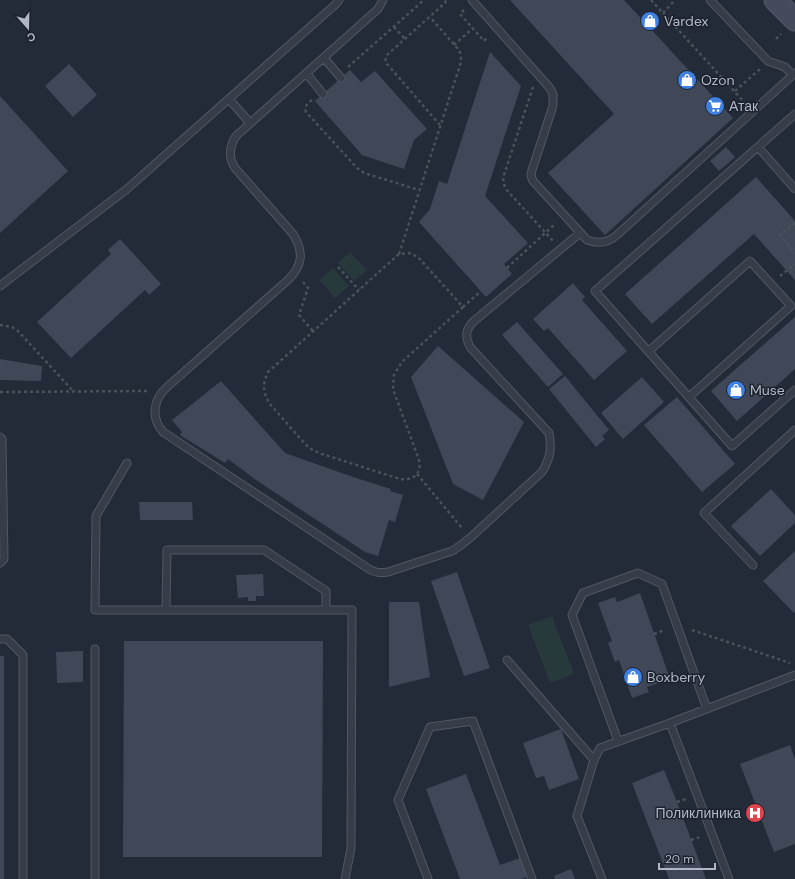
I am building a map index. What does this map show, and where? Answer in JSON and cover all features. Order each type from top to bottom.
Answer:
[{"type":"street","points":[[775,0],[795,20]]},
{"type":"lane","points":[[0,286],[128,189],[339,0]]},
{"type":"lane","points":[[383,0],[378,9],[250,123],[236,136],[232,143],[230,150],[232,163],[295,237],[300,248],[300,260],[295,273],[288,280],[163,391],[157,400],[155,413],[157,423],[163,432],[369,570],[378,573],[388,572],[452,551],[470,538],[542,472],[548,461],[551,444],[548,433],[470,348],[466,339],[466,332],[469,325],[580,233]]},
{"type":"lane","points":[[472,0],[550,87],[553,106],[531,176],[533,181],[580,233],[587,240],[592,242],[602,242],[613,239],[794,74],[785,67],[768,61],[710,0]]},
{"type":"lane","points":[[324,58],[341,78]]},
{"type":"lane","points":[[306,74],[324,94]]},
{"type":"lane","points":[[229,99],[250,123]]},
{"type":"lane","points":[[795,114],[595,291],[732,446],[795,390]]},
{"type":"lane","points":[[758,147],[795,189]]},
{"type":"lane","points":[[649,351],[750,261],[791,306],[689,397]]},
{"type":"lane","points":[[753,565],[704,513],[795,430]]},
{"type":"lane","points":[[0,437],[2,439],[4,551],[4,559],[0,563]]},
{"type":"lane","points":[[127,463],[96,516],[95,610],[352,610],[351,848],[346,879]]},
{"type":"lane","points":[[166,610],[167,550],[264,550],[326,591],[326,610]]},
{"type":"lane","points":[[618,741],[572,615],[583,593],[638,573],[662,584],[708,709]]},
{"type":"lane","points":[[0,638],[7,638],[23,655],[23,879]]},
{"type":"lane","points":[[95,649],[95,879]]},
{"type":"lane","points":[[507,660],[594,760]]},
{"type":"lane","points":[[602,879],[577,816],[594,760],[600,748],[708,709],[795,675]]},
{"type":"lane","points":[[428,879],[398,800],[430,727],[473,721],[532,879]]},
{"type":"lane","points":[[670,723],[730,879]]},
{"type":"path","points":[[348,68],[424,0]]},
{"type":"path","points":[[441,125],[386,63],[385,59],[387,55],[430,17],[445,3],[446,0]]},
{"type":"path","points":[[651,0],[753,111]]},
{"type":"path","points":[[663,13],[675,0]]},
{"type":"path","points":[[460,14],[484,41]]},
{"type":"path","points":[[430,17],[459,50],[461,62],[399,254],[268,372],[263,386],[266,398],[305,444],[316,452],[400,479],[410,479],[417,474],[420,466],[393,389],[394,375],[403,361],[481,291]]},
{"type":"path","points":[[394,27],[405,39]]},
{"type":"path","points":[[454,44],[473,28]]},
{"type":"path","points":[[735,91],[768,61]]},
{"type":"path","points":[[313,99],[306,106],[306,112],[357,168],[364,173],[419,190]]},
{"type":"path","points":[[507,268],[565,216]]},
{"type":"path","points":[[795,224],[780,235],[795,253]]},
{"type":"path","points":[[399,254],[409,253],[418,257],[463,307]]},
{"type":"path","points":[[787,271],[795,264]]},
{"type":"path","points":[[338,267],[359,290]]},
{"type":"path","points":[[308,288],[299,315],[313,331]]},
{"type":"path","points":[[0,325],[12,327],[18,331],[73,391]]},
{"type":"path","points":[[0,392],[163,391]]},
{"type":"path","points":[[417,474],[470,538]]},
{"type":"path","points":[[654,634],[677,625],[795,664]]},
{"type":"shaded area","points":[[350,252],[367,270],[354,281],[338,263]]},
{"type":"shaded area","points":[[333,268],[349,286],[335,298],[319,280]]},
{"type":"shaded area","points":[[552,616],[574,674],[550,683],[528,625]]},
{"type":"building","points":[[510,0],[624,0],[733,118],[605,235],[548,173],[614,114]]},
{"type":"building","points":[[490,52],[521,86],[485,196],[528,243],[504,264],[512,274],[486,297],[419,222],[430,209],[439,181],[447,184]]},
{"type":"building","points":[[69,64],[97,95],[73,117],[45,86]]},
{"type":"building","points":[[350,70],[361,82],[375,71],[427,129],[414,140],[404,169],[362,155],[315,101]]},
{"type":"building","points":[[0,96],[68,171],[0,233]]},
{"type":"building","points":[[726,147],[735,157],[719,171],[710,161]]},
{"type":"building","points":[[756,177],[795,221],[795,280],[754,234],[652,324],[625,294]]},
{"type":"building","points":[[120,239],[161,284],[149,295],[145,290],[71,358],[37,322],[111,254],[108,250]]},
{"type":"building","points":[[573,283],[585,297],[582,300],[627,351],[594,380],[548,328],[544,331],[533,319]]},
{"type":"building","points":[[795,317],[795,369],[737,421],[711,391]]},
{"type":"building","points":[[517,322],[563,374],[548,387],[502,335]]},
{"type":"building","points":[[438,346],[524,422],[483,500],[453,484],[411,377]]},
{"type":"building","points":[[0,359],[42,366],[41,381],[0,380]]},
{"type":"building","points":[[565,376],[609,430],[602,436],[605,439],[596,447],[549,389]]},
{"type":"building","points":[[642,377],[664,402],[623,439],[601,413]]},
{"type":"building","points":[[221,381],[285,453],[391,489],[390,491],[403,495],[395,522],[389,520],[378,556],[365,552],[256,480],[228,459],[225,463],[180,435],[182,432],[172,420]]},
{"type":"building","points":[[677,397],[735,464],[702,492],[644,425]]},
{"type":"building","points":[[771,489],[795,515],[795,523],[760,556],[731,526]]},
{"type":"building","points":[[139,502],[192,502],[193,520],[140,520]]},
{"type":"building","points":[[795,551],[795,612],[794,613],[763,581]]},
{"type":"building","points":[[457,572],[490,668],[464,676],[431,581]]},
{"type":"building","points":[[263,574],[264,596],[256,596],[256,601],[248,601],[248,597],[238,598],[236,575]]},
{"type":"building","points":[[640,593],[670,679],[647,687],[649,692],[632,698],[619,660],[615,662],[608,643],[612,641],[598,603],[615,597],[617,602]]},
{"type":"building","points":[[389,602],[419,602],[430,677],[389,687]]},
{"type":"building","points":[[124,641],[323,641],[322,857],[123,857]]},
{"type":"building","points":[[83,651],[83,682],[57,683],[56,652]]},
{"type":"building","points":[[0,656],[4,656],[4,879],[0,879]]},
{"type":"building","points":[[561,729],[579,779],[549,790],[544,776],[536,778],[523,743]]},
{"type":"building","points":[[790,745],[795,759],[795,844],[774,852],[740,764]]},
{"type":"building","points":[[664,770],[706,879],[669,879],[632,783]]},
{"type":"building","points":[[466,774],[500,865],[520,858],[527,877],[521,879],[460,879],[426,789]]},
{"type":"building","points":[[571,869],[575,879],[555,879],[554,876]]},
{"type":"place","name":"Vardex","points":[[650,21]]},
{"type":"place","name":"Ozon","points":[[687,80]]},
{"type":"place","name":"Атак","points":[[715,106]]},
{"type":"place","name":"Muse","points":[[736,390]]},
{"type":"place","name":"Boxberry","points":[[633,677]]},
{"type":"place","name":"Поликлиника","points":[[755,813]]}]
